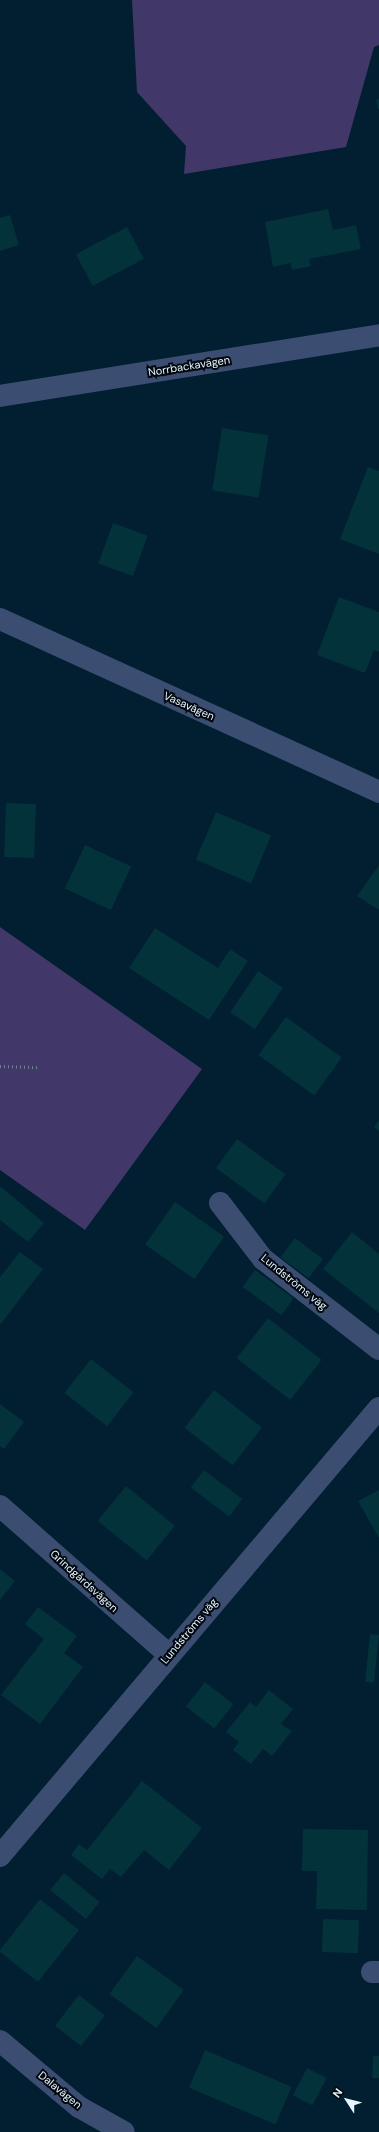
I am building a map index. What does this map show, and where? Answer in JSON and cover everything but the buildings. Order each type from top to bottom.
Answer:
[{"type":"street","name":"Norrbackavägen","points":[[0,396],[379,335]]},
{"type":"street","name":"Vasavägen","points":[[0,619],[379,792]]},
{"type":"street","name":"Lundströms väg","points":[[220,1203],[263,1259],[379,1349]]},
{"type":"street","name":"Lundströms väg","points":[[0,1856],[379,1408]]},
{"type":"street","name":"Grindgårdsvägen","points":[[0,1506],[169,1655]]},
{"type":"street","name":"Dalavägen","points":[[0,2041],[79,2107],[124,2132]]},
{"type":"path","points":[[0,1066],[38,1067]]},
{"type":"shaded area","points":[[132,0],[379,0],[379,45],[374,47],[346,147],[184,174],[186,146],[137,92]]},
{"type":"shaded area","points":[[0,927],[202,1069],[85,1230],[0,1170]]}]
